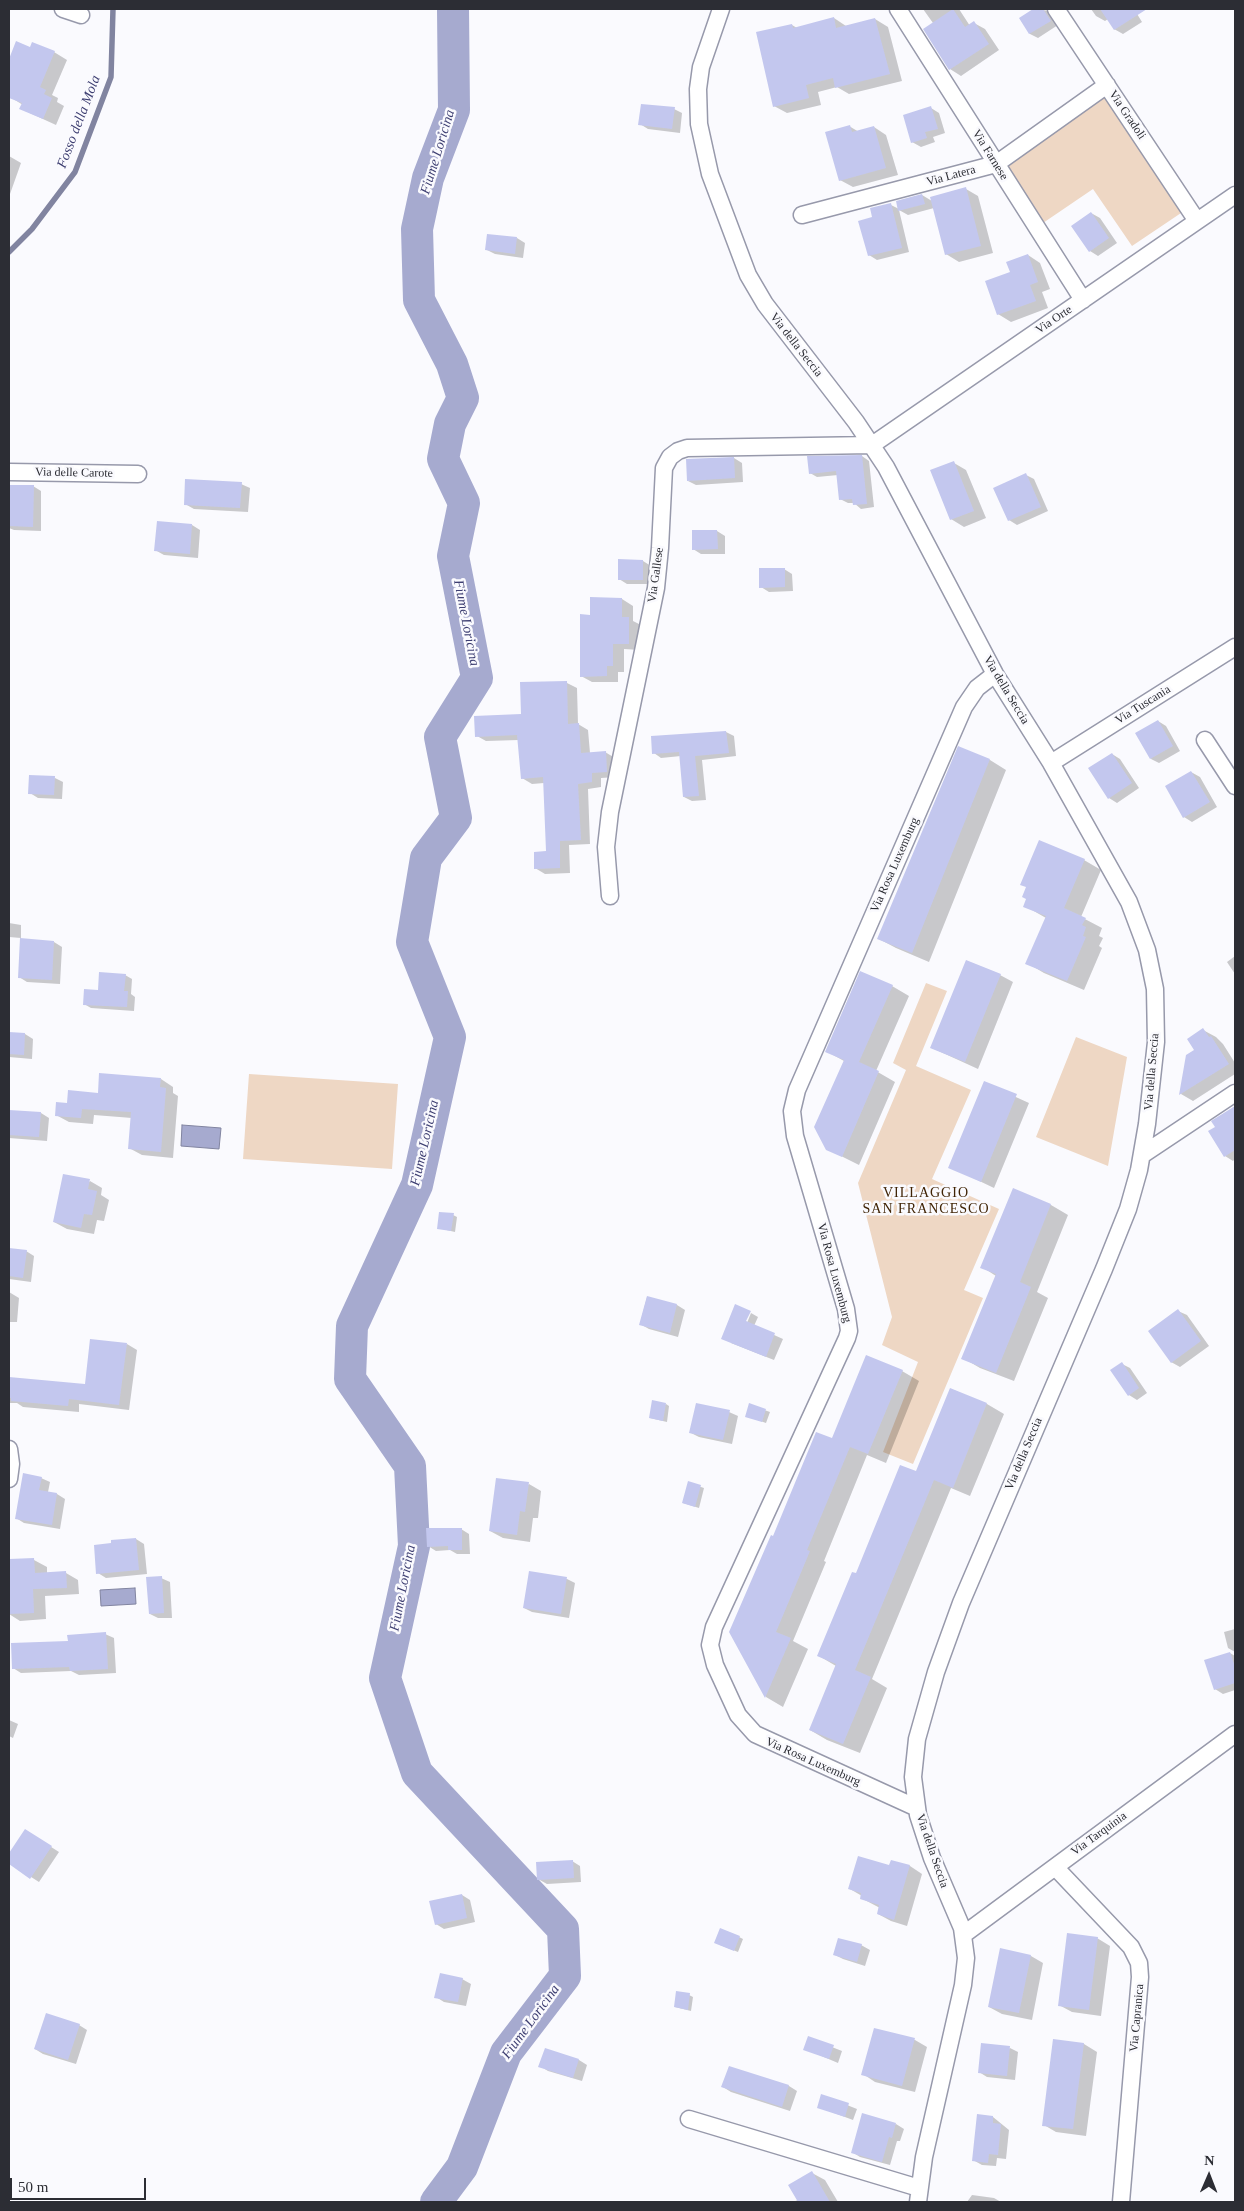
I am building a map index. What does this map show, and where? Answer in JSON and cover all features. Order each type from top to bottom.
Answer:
[{"type":"street","points":[[63,9],[82,15]]},
{"type":"street","name":"Via della Seccia","points":[[721,9],[704,57],[698,89],[700,134],[716,193],[748,275],[760,298],[872,445],[892,479],[995,674],[1050,763],[1129,902],[1147,950],[1155,989],[1156,1042],[1142,1155],[1137,1178],[1120,1230],[984,1547],[941,1657],[922,1717],[916,1746],[914,1777],[917,1808],[929,1851],[963,1935],[966,1958],[964,1977],[930,2126],[919,2195]]},
{"type":"street","name":"Via Farnese","points":[[898,9],[1083,300]]},
{"type":"street","name":"Via Gradoli","points":[[1056,9],[1197,221]]},
{"type":"street","name":"Via Latera","points":[[802,215],[996,164],[1107,85]]},
{"type":"street","name":"Via Orte","points":[[872,445],[1235,195]]},
{"type":"street","name":"Via Gallese","points":[[610,896],[607,836],[611,803],[656,588],[660,548],[663,473],[666,461],[678,451],[687,448],[872,445]]},
{"type":"street","name":"Via delle Carote","points":[[9,472],[138,474]]},
{"type":"street","name":"Via Tuscania","points":[[1050,763],[1235,647]]},
{"type":"street","name":"Via Rosa Luxemburg","points":[[917,1808],[755,1734],[742,1720],[735,1708],[713,1660],[710,1641],[714,1627],[848,1336],[846,1309],[793,1129],[792,1111],[797,1090],[964,707],[977,688],[995,674]]},
{"type":"street","points":[[1204,740],[1235,786]]},
{"type":"street","points":[[1142,1155],[1235,1094]]},
{"type":"street","points":[[9,1449],[11,1464],[9,1478]]},
{"type":"street","name":"Via Tarquinia","points":[[963,1935],[1235,1734]]},
{"type":"street","name":"Via Capranica","points":[[1055,1867],[1131,1946],[1139,1963],[1140,1977],[1120,2202]]},
{"type":"street","points":[[689,2119],[919,2195]]},
{"type":"shaded area","points":[[1102,93],[1184,211],[1132,246],[1093,189],[1043,223],[1001,162]]},
{"type":"shaded area","points":[[926,983],[947,991],[916,1066],[971,1090],[932,1179],[999,1209],[964,1290],[983,1298],[913,1464],[883,1452],[918,1362],[882,1345],[892,1317],[858,1183],[906,1070],[893,1063]]},
{"type":"shaded area","points":[[1076,1037],[1127,1057],[1108,1166],[1036,1137]]},
{"type":"shaded area","points":[[249,1074],[398,1084],[392,1169],[243,1159]]},
{"type":"water","points":[[182,1125],[221,1128],[219,1149],[181,1146]]},
{"type":"water","points":[[135,1588],[136,1604],[101,1606],[100,1590]]},
{"type":"building","points":[[953,9],[965,27],[974,21],[989,44],[949,70],[923,29]]},
{"type":"building","points":[[1033,9],[1043,9],[1051,21],[1029,34],[1019,18]]},
{"type":"building","points":[[1100,9],[1147,9],[1114,30]]},
{"type":"building","points":[[834,17],[836,28],[875,18],[890,74],[835,88],[833,78],[806,85],[809,98],[773,107],[756,32],[792,24],[793,28]]},
{"type":"building","points":[[16,41],[30,47],[32,42],[55,51],[40,87],[46,90],[44,94],[52,98],[43,119],[19,109],[22,103],[9,98],[9,59]]},
{"type":"building","points":[[641,104],[675,107],[672,129],[638,125]]},
{"type":"building","points":[[931,106],[938,129],[925,132],[927,138],[911,143],[903,115]]},
{"type":"building","points":[[850,125],[852,132],[874,126],[886,168],[839,181],[825,132]]},
{"type":"building","points":[[966,187],[981,246],[945,255],[930,197]]},
{"type":"building","points":[[922,194],[925,204],[898,211],[896,201]]},
{"type":"building","points":[[891,203],[902,248],[868,256],[858,221],[872,217],[870,208]]},
{"type":"building","points":[[1091,212],[1109,238],[1089,252],[1071,226]]},
{"type":"building","points":[[487,234],[517,237],[515,254],[485,250]]},
{"type":"building","points":[[1028,254],[1038,282],[1030,285],[1036,301],[997,315],[985,281],[1010,272],[1006,262]]},
{"type":"building","points":[[862,455],[867,504],[853,505],[852,499],[839,500],[836,471],[809,474],[807,456]]},
{"type":"building","points":[[734,457],[735,478],[687,481],[686,459]]},
{"type":"building","points":[[954,461],[974,511],[950,520],[930,470]]},
{"type":"building","points":[[1026,473],[1041,507],[1008,521],[993,488]]},
{"type":"building","points":[[185,479],[242,482],[240,508],[184,505]]},
{"type":"building","points":[[9,485],[34,485],[33,527],[9,526]]},
{"type":"building","points":[[157,521],[192,524],[190,554],[154,551]]},
{"type":"building","points":[[692,530],[717,530],[718,549],[692,550]]},
{"type":"building","points":[[618,559],[643,560],[643,580],[618,580]]},
{"type":"building","points":[[759,568],[785,568],[785,587],[759,588]]},
{"type":"building","points":[[590,597],[622,598],[622,617],[629,617],[629,644],[613,644],[613,666],[607,666],[607,676],[580,677],[580,614],[590,615]]},
{"type":"building","points":[[567,681],[568,724],[579,723],[581,753],[606,751],[607,772],[592,773],[592,782],[578,784],[581,840],[560,841],[560,868],[534,869],[534,852],[546,851],[543,777],[521,779],[517,735],[475,737],[474,716],[521,714],[520,682]]},
{"type":"building","points":[[1158,720],[1173,746],[1150,759],[1135,733]]},
{"type":"building","points":[[726,731],[729,753],[695,756],[699,796],[683,797],[679,752],[652,754],[651,736]]},
{"type":"building","points":[[958,746],[990,759],[912,953],[877,939]]},
{"type":"building","points":[[1112,753],[1132,783],[1108,799],[1088,768]]},
{"type":"building","points":[[1191,771],[1210,802],[1183,818],[1165,786]]},
{"type":"building","points":[[29,775],[55,776],[54,795],[28,794]]},
{"type":"building","points":[[1039,840],[1085,859],[1064,908],[1086,918],[1082,925],[1086,927],[1083,936],[1086,937],[1067,981],[1025,964],[1046,916],[1023,907],[1026,899],[1022,897],[1026,887],[1020,885]]},
{"type":"building","points":[[20,938],[54,941],[52,980],[18,978]]},
{"type":"building","points":[[966,960],[1001,974],[965,1062],[930,1048]]},
{"type":"building","points":[[860,971],[893,985],[859,1062],[879,1071],[842,1157],[826,1150],[814,1127],[844,1060],[825,1052]]},
{"type":"building","points":[[99,972],[126,974],[124,991],[128,991],[127,1007],[83,1005],[84,989],[98,990]]},
{"type":"building","points":[[1203,1028],[1209,1037],[1211,1036],[1229,1064],[1179,1095],[1186,1055],[1194,1050],[1187,1039]]},
{"type":"building","points":[[9,1032],[25,1033],[24,1055],[9,1054]]},
{"type":"building","points":[[99,1073],[161,1078],[160,1087],[166,1088],[161,1152],[128,1149],[131,1112],[82,1109],[81,1118],[55,1116],[56,1102],[67,1103],[68,1090],[98,1093]]},
{"type":"building","points":[[984,1081],[1017,1094],[981,1182],[948,1168]]},
{"type":"building","points":[[1235,1106],[1235,1150],[1224,1157],[1208,1131],[1215,1127],[1211,1121]]},
{"type":"building","points":[[9,1110],[41,1112],[39,1137],[9,1135]]},
{"type":"building","points":[[63,1174],[90,1179],[88,1189],[97,1191],[92,1215],[84,1214],[81,1228],[53,1222]]},
{"type":"building","points":[[1013,1188],[1051,1204],[1020,1282],[1031,1287],[996,1373],[961,1359],[996,1274],[980,1268]]},
{"type":"building","points":[[439,1212],[454,1213],[451,1231],[437,1229]]},
{"type":"building","points":[[9,1248],[27,1250],[23,1278],[9,1276]]},
{"type":"building","points":[[647,1296],[677,1304],[670,1333],[639,1325]]},
{"type":"building","points":[[735,1304],[751,1311],[746,1321],[775,1333],[766,1357],[721,1339]]},
{"type":"building","points":[[1178,1309],[1201,1341],[1171,1363],[1148,1331]]},
{"type":"building","points":[[90,1339],[127,1343],[119,1405],[69,1399],[68,1406],[11,1401],[11,1398],[9,1398],[9,1377],[85,1384]]},
{"type":"building","points":[[866,1355],[903,1370],[868,1454],[850,1447],[807,1550],[810,1551],[776,1632],[791,1638],[765,1698],[729,1632],[771,1535],[773,1536],[816,1432],[832,1438]]},
{"type":"building","points":[[1122,1362],[1139,1388],[1128,1396],[1110,1370]]},
{"type":"building","points":[[950,1388],[987,1403],[953,1488],[934,1480],[855,1670],[871,1677],[843,1744],[809,1730],[836,1664],[817,1656],[852,1572],[856,1573],[900,1465],[916,1471]]},
{"type":"building","points":[[652,1400],[666,1403],[663,1421],[649,1418]]},
{"type":"building","points":[[696,1403],[730,1410],[723,1440],[689,1433]]},
{"type":"building","points":[[749,1403],[766,1409],[762,1422],[745,1417]]},
{"type":"building","points":[[23,1473],[42,1477],[39,1490],[57,1493],[52,1525],[15,1519]]},
{"type":"building","points":[[496,1478],[529,1482],[525,1512],[520,1511],[517,1535],[489,1531]]},
{"type":"building","points":[[688,1481],[701,1485],[695,1507],[682,1503]]},
{"type":"building","points":[[426,1528],[462,1528],[462,1550],[448,1550],[448,1546],[427,1547]]},
{"type":"building","points":[[136,1538],[139,1570],[96,1574],[94,1545],[111,1543],[111,1540]]},
{"type":"building","points":[[34,1558],[35,1573],[66,1571],[67,1588],[33,1589],[34,1613],[9,1614],[9,1559]]},
{"type":"building","points":[[529,1571],[567,1577],[561,1614],[523,1608]]},
{"type":"building","points":[[162,1576],[164,1613],[149,1614],[146,1577]]},
{"type":"building","points":[[106,1632],[108,1669],[70,1671],[69,1667],[12,1669],[11,1643],[68,1641],[67,1635]]},
{"type":"building","points":[[1230,1652],[1235,1667],[1235,1683],[1214,1690],[1204,1660]]},
{"type":"building","points":[[25,1829],[52,1846],[30,1879],[9,1864],[9,1853]]},
{"type":"building","points":[[858,1856],[889,1865],[891,1860],[910,1865],[894,1920],[877,1914],[879,1905],[860,1899],[861,1893],[848,1889]]},
{"type":"building","points":[[573,1860],[574,1878],[537,1880],[536,1862]]},
{"type":"building","points":[[462,1894],[467,1918],[435,1925],[429,1901]]},
{"type":"building","points":[[720,1928],[740,1936],[734,1951],[714,1943]]},
{"type":"building","points":[[1067,1933],[1098,1937],[1089,2010],[1058,2006]]},
{"type":"building","points":[[838,1938],[862,1944],[857,1962],[833,1955]]},
{"type":"building","points":[[1000,1948],[1031,1955],[1019,2013],[988,2007]]},
{"type":"building","points":[[440,1973],[463,1978],[458,2002],[434,1998]]},
{"type":"building","points":[[676,1991],[690,1993],[688,2010],[674,2007]]},
{"type":"building","points":[[46,2013],[80,2024],[68,2060],[34,2049]]},
{"type":"building","points":[[874,2028],[915,2038],[902,2086],[861,2075]]},
{"type":"building","points":[[808,2036],[834,2045],[829,2059],[803,2050]]},
{"type":"building","points":[[1053,2039],[1084,2043],[1073,2129],[1042,2126]]},
{"type":"building","points":[[981,2043],[1010,2046],[1007,2076],[978,2073]]},
{"type":"building","points":[[545,2048],[579,2059],[573,2078],[538,2067]]},
{"type":"building","points":[[729,2066],[789,2085],[782,2107],[721,2087]]},
{"type":"building","points":[[821,2094],[849,2103],[845,2117],[817,2108]]},
{"type":"building","points":[[862,2113],[896,2123],[892,2138],[889,2137],[882,2162],[851,2153]]},
{"type":"building","points":[[977,2114],[993,2116],[993,2123],[1001,2124],[998,2155],[989,2154],[988,2163],[972,2161]]},
{"type":"building","points":[[812,2171],[830,2202],[798,2202],[788,2185]]},
{"type":"waterway","name":"Fosso della Mola","points":[[9,252],[32,229],[75,172],[111,77],[113,9]]},
{"type":"waterway","name":"Fiume Loricina","points":[[436,2202],[462,2167],[506,2053],[565,1976],[563,1929],[417,1773],[385,1678],[414,1546],[410,1466],[350,1379],[352,1326],[417,1185],[450,1037],[412,942],[426,858],[456,818],[440,737],[477,678],[453,556],[464,503],[443,459],[450,424],[463,398],[452,364],[419,300],[417,229],[428,178],[454,110],[453,9]]},
{"type":"district","name":"VILLAGGIO SAN FRANCESCO","points":[[926,1202]]}]
